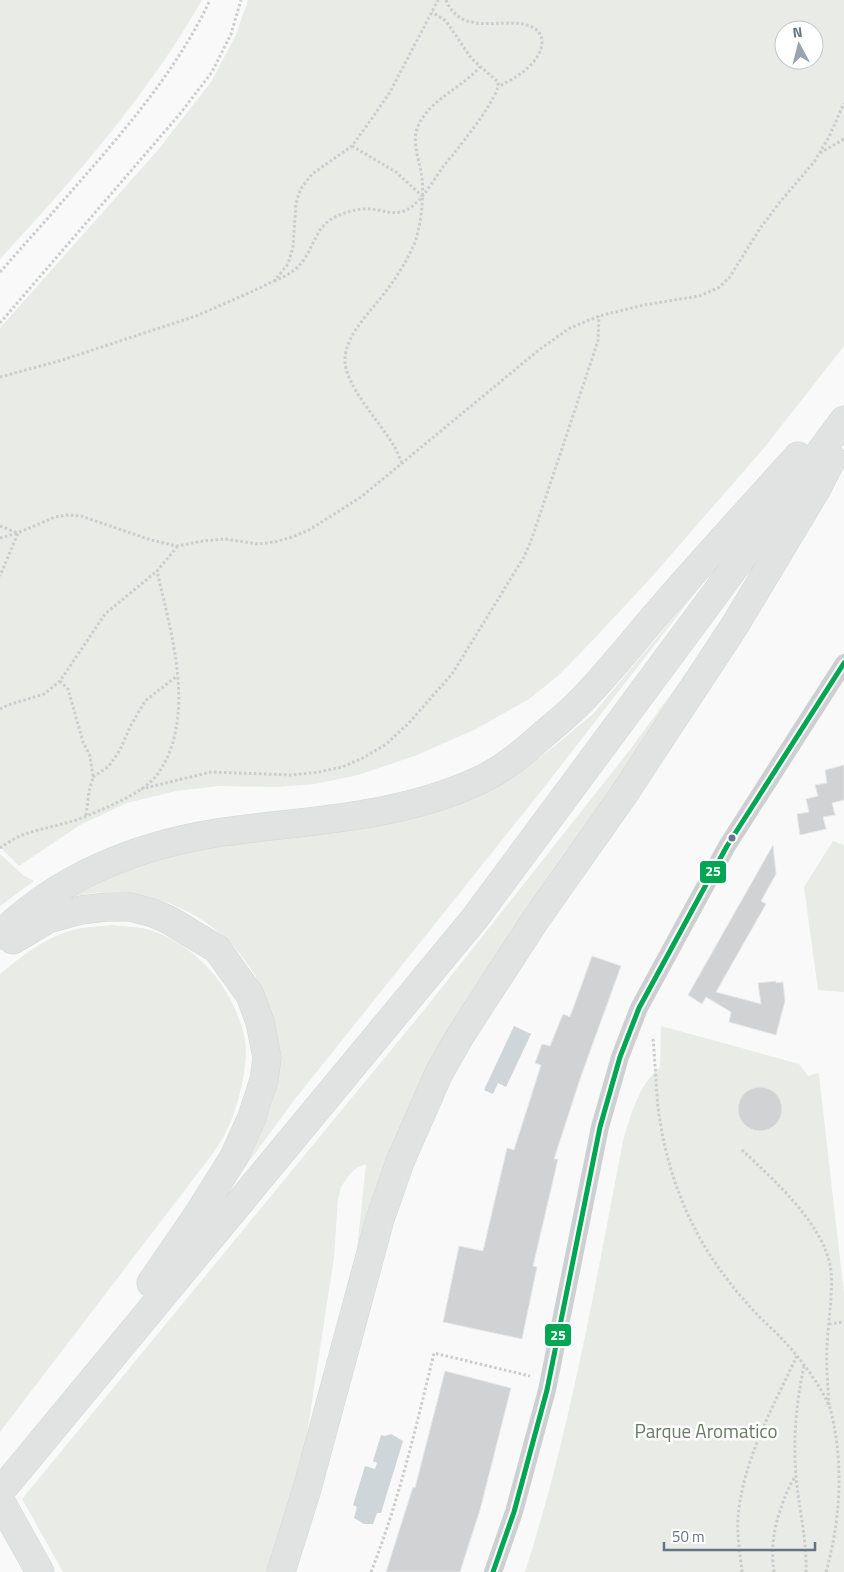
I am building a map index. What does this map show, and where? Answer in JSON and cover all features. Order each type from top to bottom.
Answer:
[{"type":"highway","points":[[0,935],[43,898],[65,884],[124,857],[170,843],[216,834],[390,810],[435,798],[479,780],[517,759],[578,704],[695,569],[844,405]]},
{"type":"highway","points":[[0,1492],[475,918],[844,420]]},
{"type":"highway","points":[[281,1572],[307,1489],[380,1219],[400,1162],[439,1073],[460,1036],[534,922],[622,797],[735,625],[816,490],[844,435]]},
{"type":"highway","points":[[0,950],[48,919],[81,910],[130,907],[153,912],[192,932],[217,949],[250,995],[260,1022],[267,1058],[264,1080],[252,1116],[234,1158],[156,1277],[83,1369],[49,1417],[30,1454]]},
{"type":"highway","points":[[0,1500],[34,1560]]},
{"type":"street","points":[[493,1572],[514,1512],[547,1390],[600,1127],[620,1057],[639,1008],[727,846],[844,663]]},
{"type":"path","points":[[0,272],[126,126],[160,83],[185,45],[210,0]]},
{"type":"path","points":[[0,323],[179,115],[212,72],[231,34],[241,0]]},
{"type":"path","points":[[274,281],[288,264],[293,247],[296,203],[300,190],[312,174],[352,146],[390,92],[438,0]]},
{"type":"path","points":[[0,377],[59,361],[196,316],[287,275],[297,268],[320,231],[328,222],[338,216],[352,211],[371,209],[396,213],[413,205],[422,196],[487,108],[499,86],[518,76],[532,63],[541,48],[541,35],[538,30],[523,24],[473,22],[463,19],[455,13],[446,0]]},
{"type":"path","points":[[432,12],[446,21],[464,50],[480,67],[494,78],[499,86]]},
{"type":"path","points":[[402,463],[394,446],[352,384],[345,359],[347,347],[367,314],[386,291],[413,247],[420,221],[422,196],[422,181],[415,141],[417,127],[425,114],[440,100],[472,77],[480,67]]},
{"type":"path","points":[[0,538],[18,533],[55,517],[66,515],[81,516],[151,540],[177,546],[225,539],[258,544],[292,538],[309,530],[353,502],[556,337],[570,328],[599,316],[644,305],[699,296],[718,288],[729,278],[761,227],[814,162],[844,103]]},
{"type":"path","points":[[819,153],[844,139]]},
{"type":"path","points":[[352,146],[396,172],[422,196]]},
{"type":"path","points":[[140,789],[211,772],[292,775],[342,767],[361,759],[385,745],[408,724],[452,674],[524,558],[598,341],[599,316]]},
{"type":"path","points":[[0,526],[18,533]]},
{"type":"path","points":[[0,576],[18,533]]},
{"type":"path","points":[[0,709],[44,694],[60,681],[105,614],[157,571],[177,546]]},
{"type":"path","points":[[0,848],[19,837],[86,816],[134,795],[156,776],[172,748],[178,718],[176,660],[157,571]]},
{"type":"path","points":[[93,777],[109,766],[145,701],[177,675]]},
{"type":"path","points":[[60,681],[68,688],[83,742],[90,756],[93,777],[86,816]]},
{"type":"path","points":[[653,1039],[658,1107],[662,1133],[672,1171],[694,1227],[729,1283],[797,1356],[829,1408]]},
{"type":"path","points":[[742,1150],[774,1180],[814,1227],[823,1244],[831,1270],[832,1289],[826,1364],[829,1408],[840,1448],[842,1484],[836,1536],[826,1572]]},
{"type":"path","points":[[828,1324],[844,1322]]},
{"type":"path","points":[[371,1572],[382,1545],[402,1480],[434,1353],[530,1376]]},
{"type":"path","points":[[742,1572],[738,1520],[745,1480],[773,1407],[797,1356]]},
{"type":"path","points":[[804,1366],[796,1414],[796,1476],[805,1545],[806,1572]]},
{"type":"path","points":[[774,1572],[772,1548],[774,1530],[792,1480],[796,1476]]},
{"type":"green space","points":[[0,0],[202,0],[158,70],[134,103],[82,167],[0,259]]},
{"type":"green space","points":[[248,0],[844,0],[844,346],[764,448],[649,580],[559,675],[529,699],[476,729],[417,755],[358,775],[315,784],[276,787],[220,786],[176,791],[127,803],[80,825],[19,866],[0,847],[0,328],[158,150],[211,82],[236,35]]},
{"type":"green space","points":[[709,575],[542,790],[295,1099],[242,1171],[269,1113],[276,1089],[278,1070],[273,1023],[264,995],[251,970],[235,948],[215,929],[192,914],[166,902],[139,895],[110,892],[87,894],[65,899],[118,872],[171,855],[489,788],[541,757],[593,714]]},
{"type":"green space","points":[[715,634],[521,924],[356,1259],[366,1164],[358,1167],[349,1175],[341,1187],[338,1199],[334,1257],[305,1447],[271,1572],[63,1572],[22,1499],[428,1005],[629,751]]},
{"type":"green space","points":[[833,841],[844,845],[844,992],[818,990],[804,887]]},
{"type":"green space","points":[[0,854],[23,875],[34,881],[0,906]]},
{"type":"green space","points":[[112,925],[142,928],[167,937],[194,954],[217,978],[226,992],[241,1024],[246,1051],[244,1076],[229,1126],[216,1149],[0,1432],[0,974],[27,953],[56,936],[81,928]]},
{"type":"green space","name":"Parque Aromatico","points":[[661,1026],[799,1064],[808,1076],[818,1073],[819,1075],[844,1294],[844,1572],[525,1572],[541,1519],[568,1412],[592,1304],[623,1141],[636,1101],[646,1083],[660,1067]]},
{"type":"shaded area","points":[[514,1026],[531,1034],[506,1087],[498,1083],[493,1094],[484,1090]]},
{"type":"shaded area","points":[[391,1434],[403,1441],[381,1513],[377,1513],[373,1524],[364,1524],[354,1518],[357,1507],[353,1505],[365,1466],[375,1469],[377,1463],[373,1461],[381,1435]]},
{"type":"building","points":[[844,765],[844,800],[832,803],[835,815],[823,817],[826,829],[800,835],[797,814],[809,812],[806,799],[818,796],[815,785],[827,783],[825,770]]},
{"type":"building","points":[[773,845],[776,874],[761,901],[766,904],[716,992],[761,1004],[758,983],[783,982],[785,1001],[776,1035],[729,1022],[731,1012],[706,997],[702,1004],[688,995]]},
{"type":"building","points":[[592,956],[621,966],[580,1079],[554,1159],[558,1159],[533,1266],[537,1267],[522,1339],[443,1322],[459,1246],[483,1251],[507,1148],[514,1150],[541,1065],[535,1063],[542,1044],[550,1046],[563,1014],[570,1017]]},
{"type":"building","points":[[756,1087],[764,1087],[776,1093],[782,1109],[776,1125],[764,1131],[756,1131],[744,1125],[738,1113],[738,1105],[744,1093]]},
{"type":"building","points":[[445,1371],[511,1388],[480,1510],[460,1572],[386,1572],[413,1487],[415,1488]]},
{"type":"transit line","name":"25","points":[[493,1572],[514,1512],[547,1390],[600,1127],[620,1057],[639,1008],[727,846],[844,663]]}]
